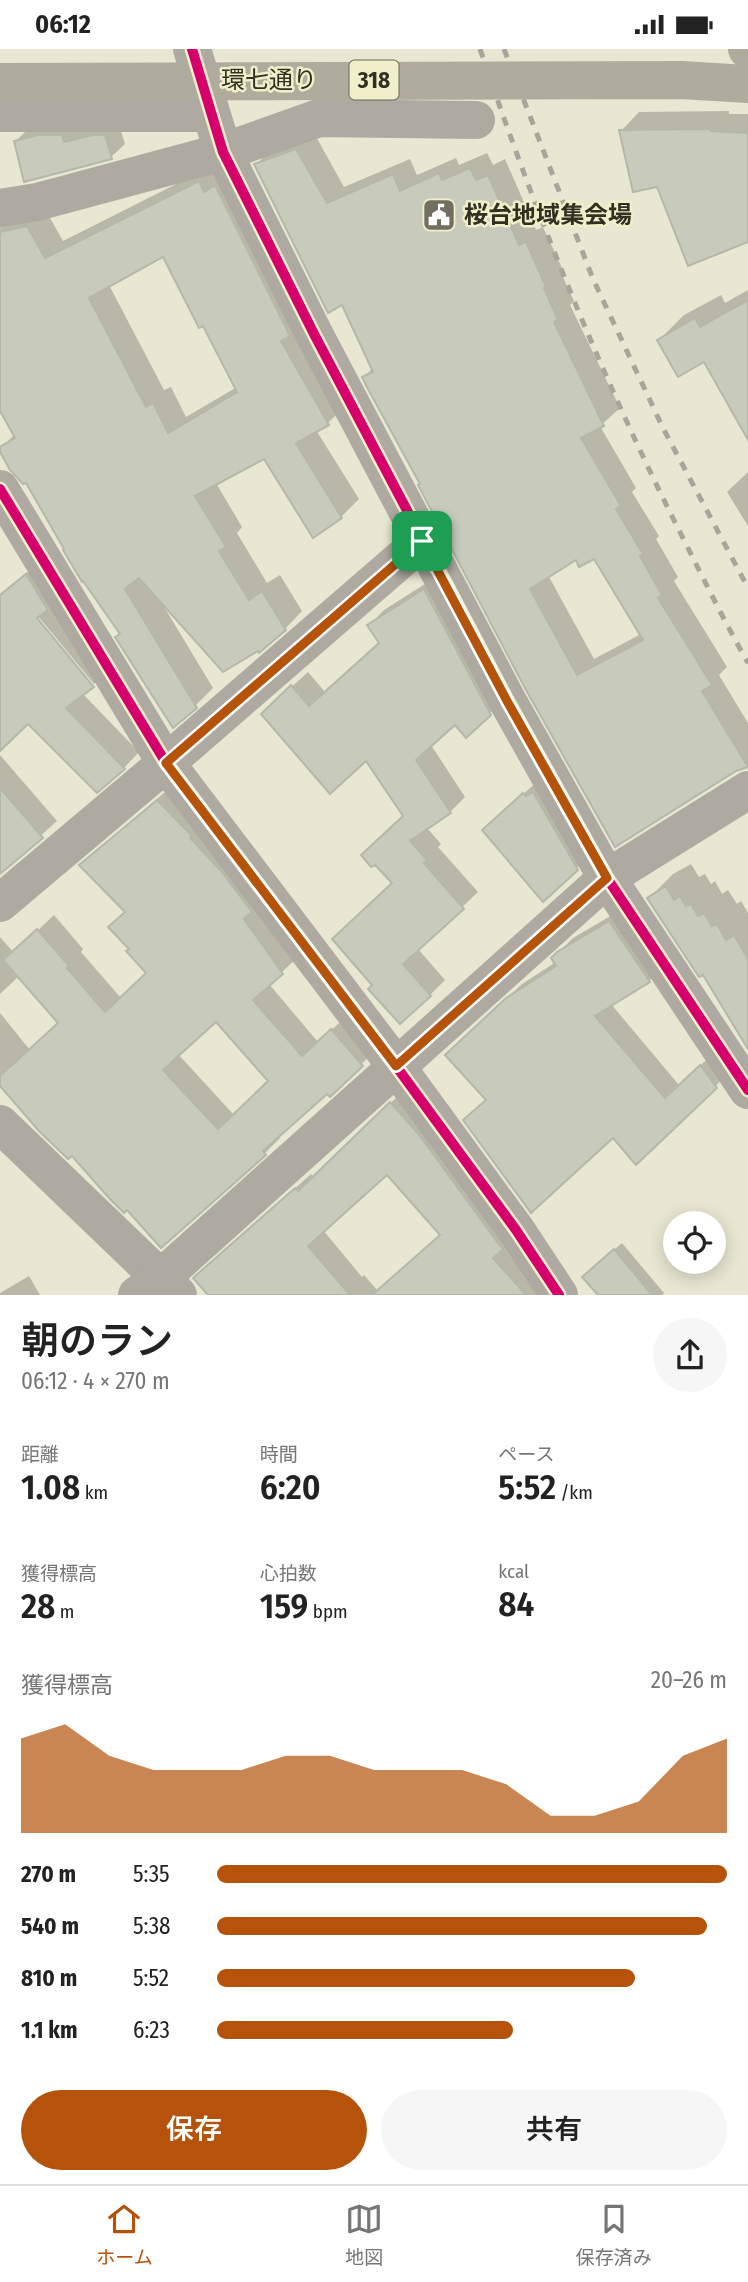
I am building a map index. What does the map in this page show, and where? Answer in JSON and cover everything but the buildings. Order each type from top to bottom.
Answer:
[{"type":"main road","name":"環七通り","points":[[0,82],[681,80],[748,84]]},
{"type":"street","points":[[192,49],[223,152],[314,334],[507,701],[607,878],[748,1090]]},
{"type":"street","points":[[0,113],[210,113]]},
{"type":"street","points":[[0,208],[37,202],[223,152],[319,118],[477,120]]},
{"type":"street","points":[[0,489],[166,763],[396,1066],[516,1230],[559,1295]]},
{"type":"street","points":[[0,903],[422,541]]},
{"type":"street","points":[[0,1124],[159,1289],[396,1066],[607,878],[748,790]]},
{"type":"railway","points":[[480,49],[525,177],[629,428],[748,663]]},
{"type":"railway","points":[[504,49],[593,279],[663,428],[748,588]]},
{"type":"cycle path","points":[[192,49],[223,152],[314,334],[507,700],[607,878],[748,1090]]},
{"type":"cycle path","points":[[0,489],[166,763],[396,1066],[516,1230],[559,1295]]},
{"type":"place","name":"桜台地域集会場","points":[[439,215]]},
{"type":"route","points":[[422,541],[507,701],[607,878],[396,1066],[166,763],[422,541]]}]
